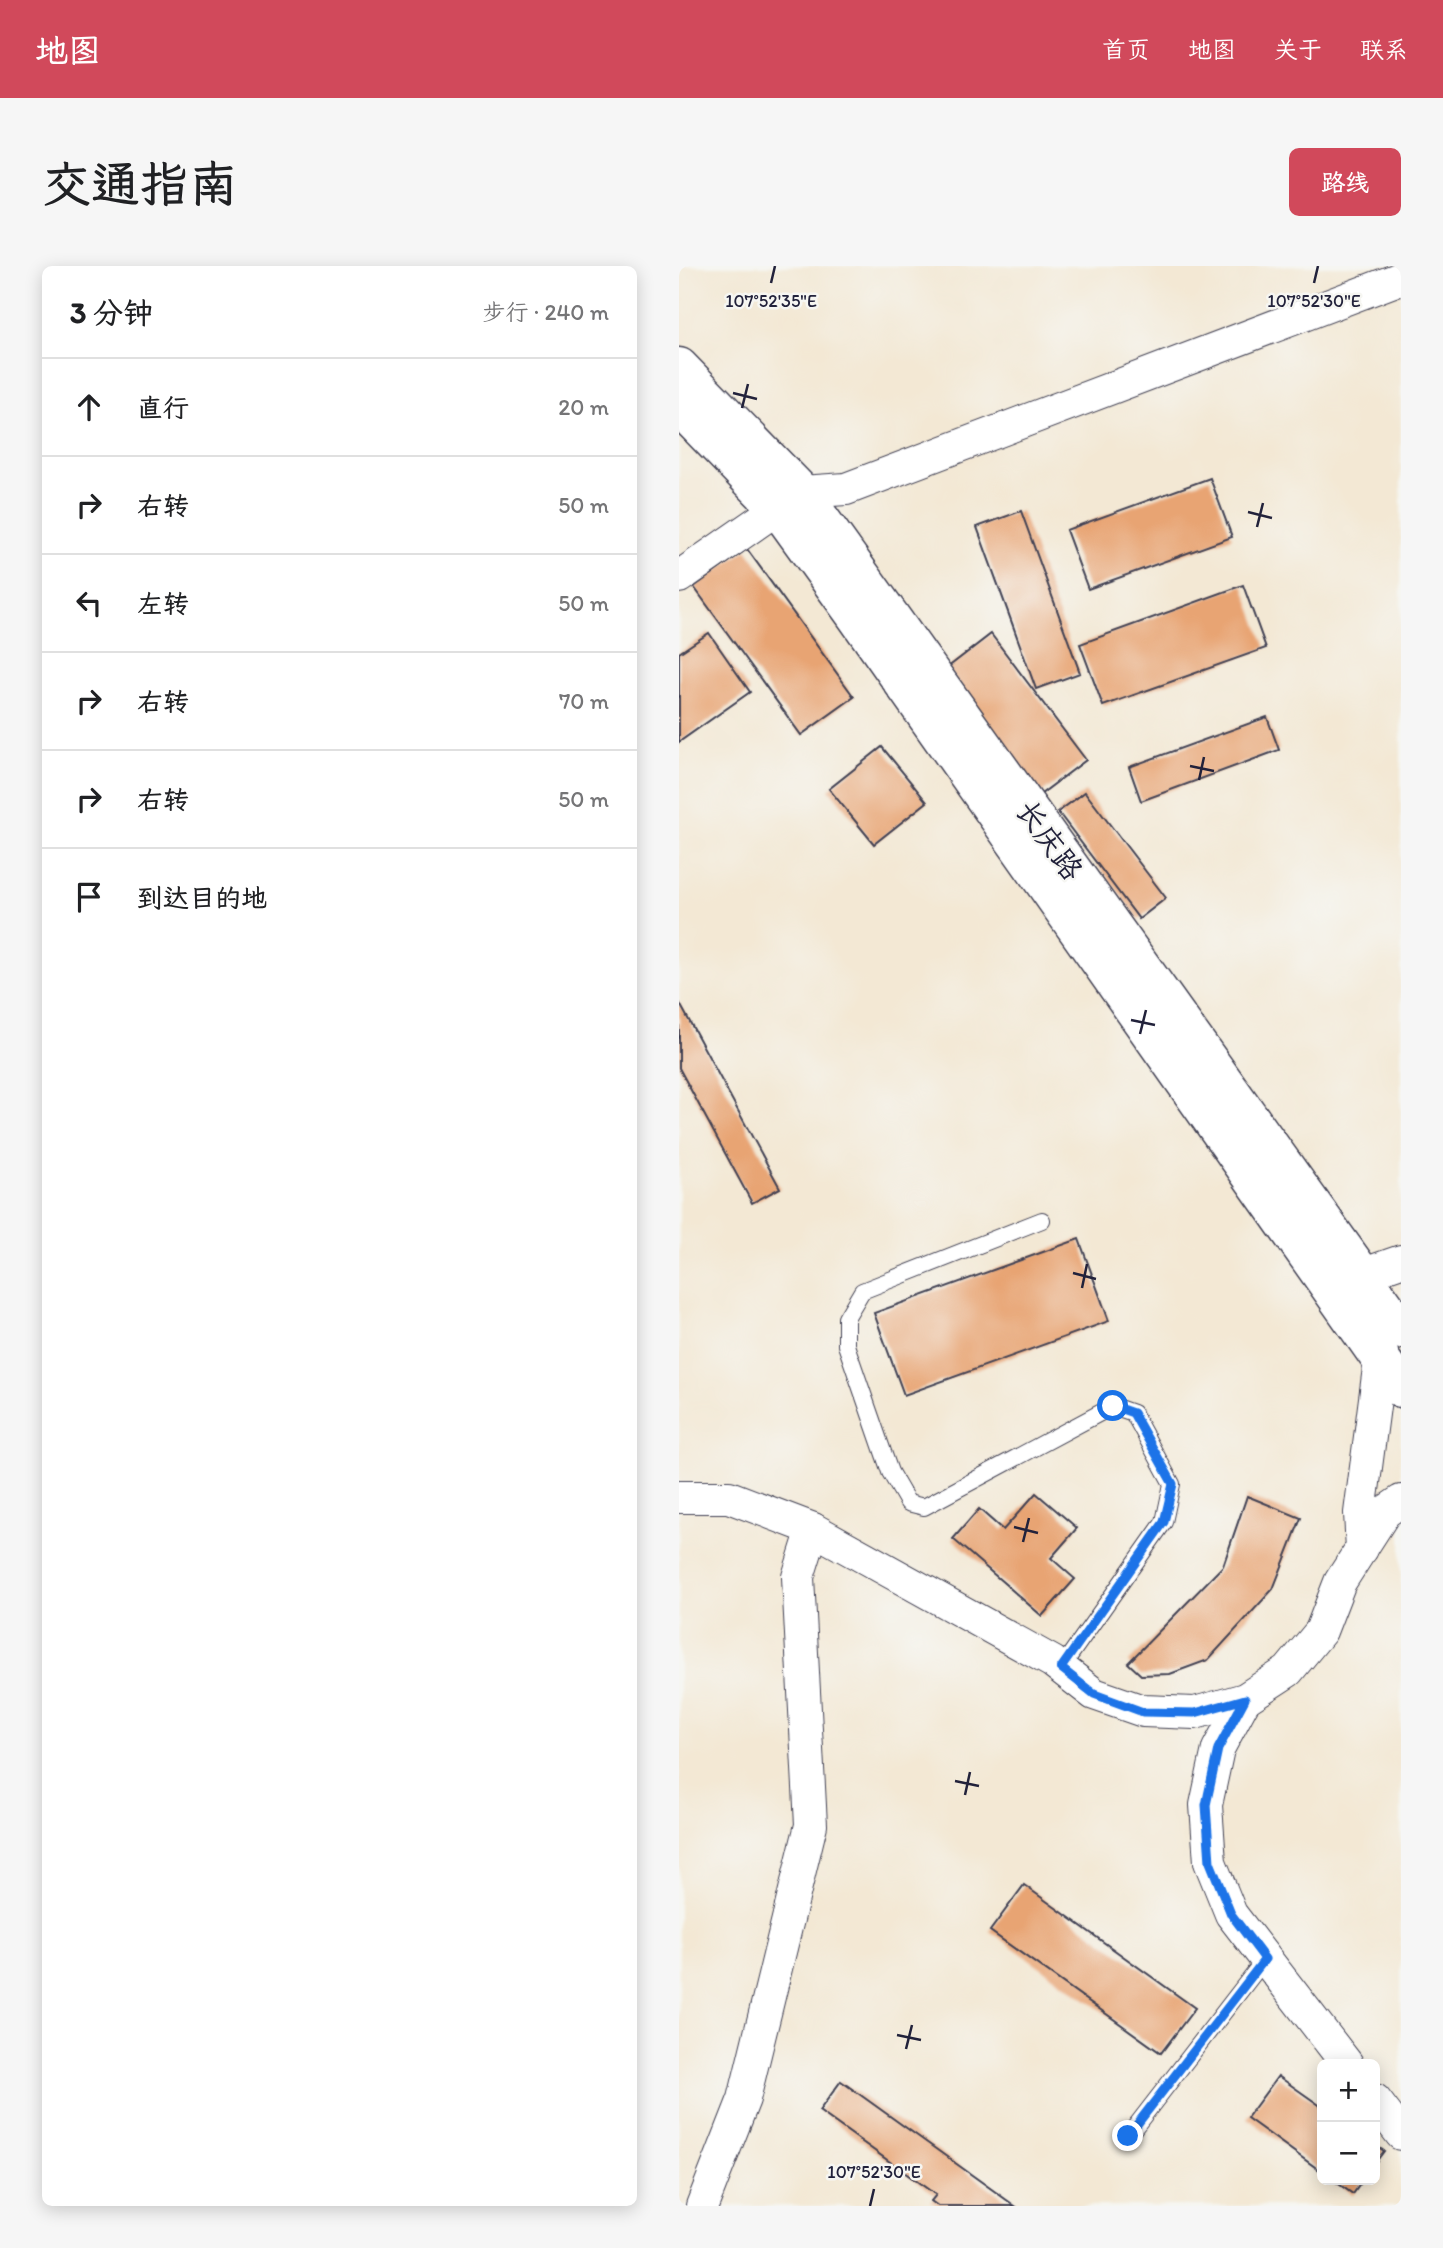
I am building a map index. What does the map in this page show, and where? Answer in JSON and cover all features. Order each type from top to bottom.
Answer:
[{"type":"main road","name":"长庆路","points":[[679,367],[790,500],[1361,1275],[1389,1332]]},
{"type":"main road","points":[[679,406],[790,500],[856,616],[1389,1332],[1401,1388]]},
{"type":"street","points":[[679,577],[790,500],[846,489],[1401,278]]},
{"type":"street","points":[[1361,1275],[1401,1261]]},
{"type":"street","points":[[1362,1549],[1360,1513],[1389,1332]]},
{"type":"street","points":[[679,1497],[729,1497],[813,1530],[1061,1668],[1094,1694],[1143,1712],[1195,1713],[1245,1699],[1289,1671],[1321,1631],[1340,1582],[1385,1512],[1401,1501]]},
{"type":"street","points":[[702,2206],[744,2099],[811,1825],[798,1577],[813,1530]]},
{"type":"street","points":[[1245,1699],[1218,1749],[1213,1771],[1206,1805],[1210,1862],[1231,1914],[1343,2059]]},
{"type":"street","points":[[1380,2107],[1401,2134]]},
{"type":"lane","points":[[1042,1220],[862,1292],[846,1318],[846,1345],[890,1472],[908,1503],[924,1507],[1113,1406],[1133,1413],[1173,1484],[1164,1522],[1061,1668]]},
{"type":"lane","points":[[1128,2136],[1265,1959]]},
{"type":"building","points":[[1210,478],[1232,537],[1088,589],[1066,530]]},
{"type":"building","points":[[1021,511],[1080,673],[1036,689],[977,527]]},
{"type":"building","points":[[747,549],[854,697],[801,735],[694,587]]},
{"type":"building","points":[[1243,585],[1266,648],[1103,706],[1080,644]]},
{"type":"building","points":[[709,633],[750,692],[679,742],[679,653]]},
{"type":"building","points":[[991,634],[1086,760],[1041,794],[947,668]]},
{"type":"building","points":[[1267,717],[1279,750],[1141,801],[1129,767]]},
{"type":"building","points":[[882,747],[927,802],[874,844],[829,789]]},
{"type":"building","points":[[1085,792],[1166,898],[1139,919],[1058,812]]},
{"type":"building","points":[[679,1002],[780,1188],[752,1203],[679,1068]]},
{"type":"building","points":[[1079,1239],[1109,1321],[904,1395],[874,1313]]},
{"type":"building","points":[[1036,1493],[1077,1528],[1051,1558],[1075,1579],[1042,1616],[953,1539],[979,1509],[1003,1530]]},
{"type":"building","points":[[1247,1496],[1301,1518],[1273,1589],[1208,1660],[1170,1674],[1141,1675],[1128,1663],[1223,1566]]},
{"type":"building","points":[[1024,1885],[1195,2008],[1161,2053],[990,1931]]},
{"type":"building","points":[[1278,2076],[1317,2103],[1317,2168],[1247,2118]]},
{"type":"building","points":[[841,2081],[1015,2206],[938,2206],[931,2201],[936,2195],[819,2111]]},
{"type":"building","points":[[1340,2185],[1359,2185],[1353,2194]]},
{"type":"route","points":[[1113,1406],[1133,1413],[1173,1484],[1164,1522],[1061,1668],[1094,1694],[1143,1712],[1195,1713],[1245,1699],[1218,1749],[1206,1805],[1210,1862],[1231,1914],[1265,1959],[1128,2136]]}]
